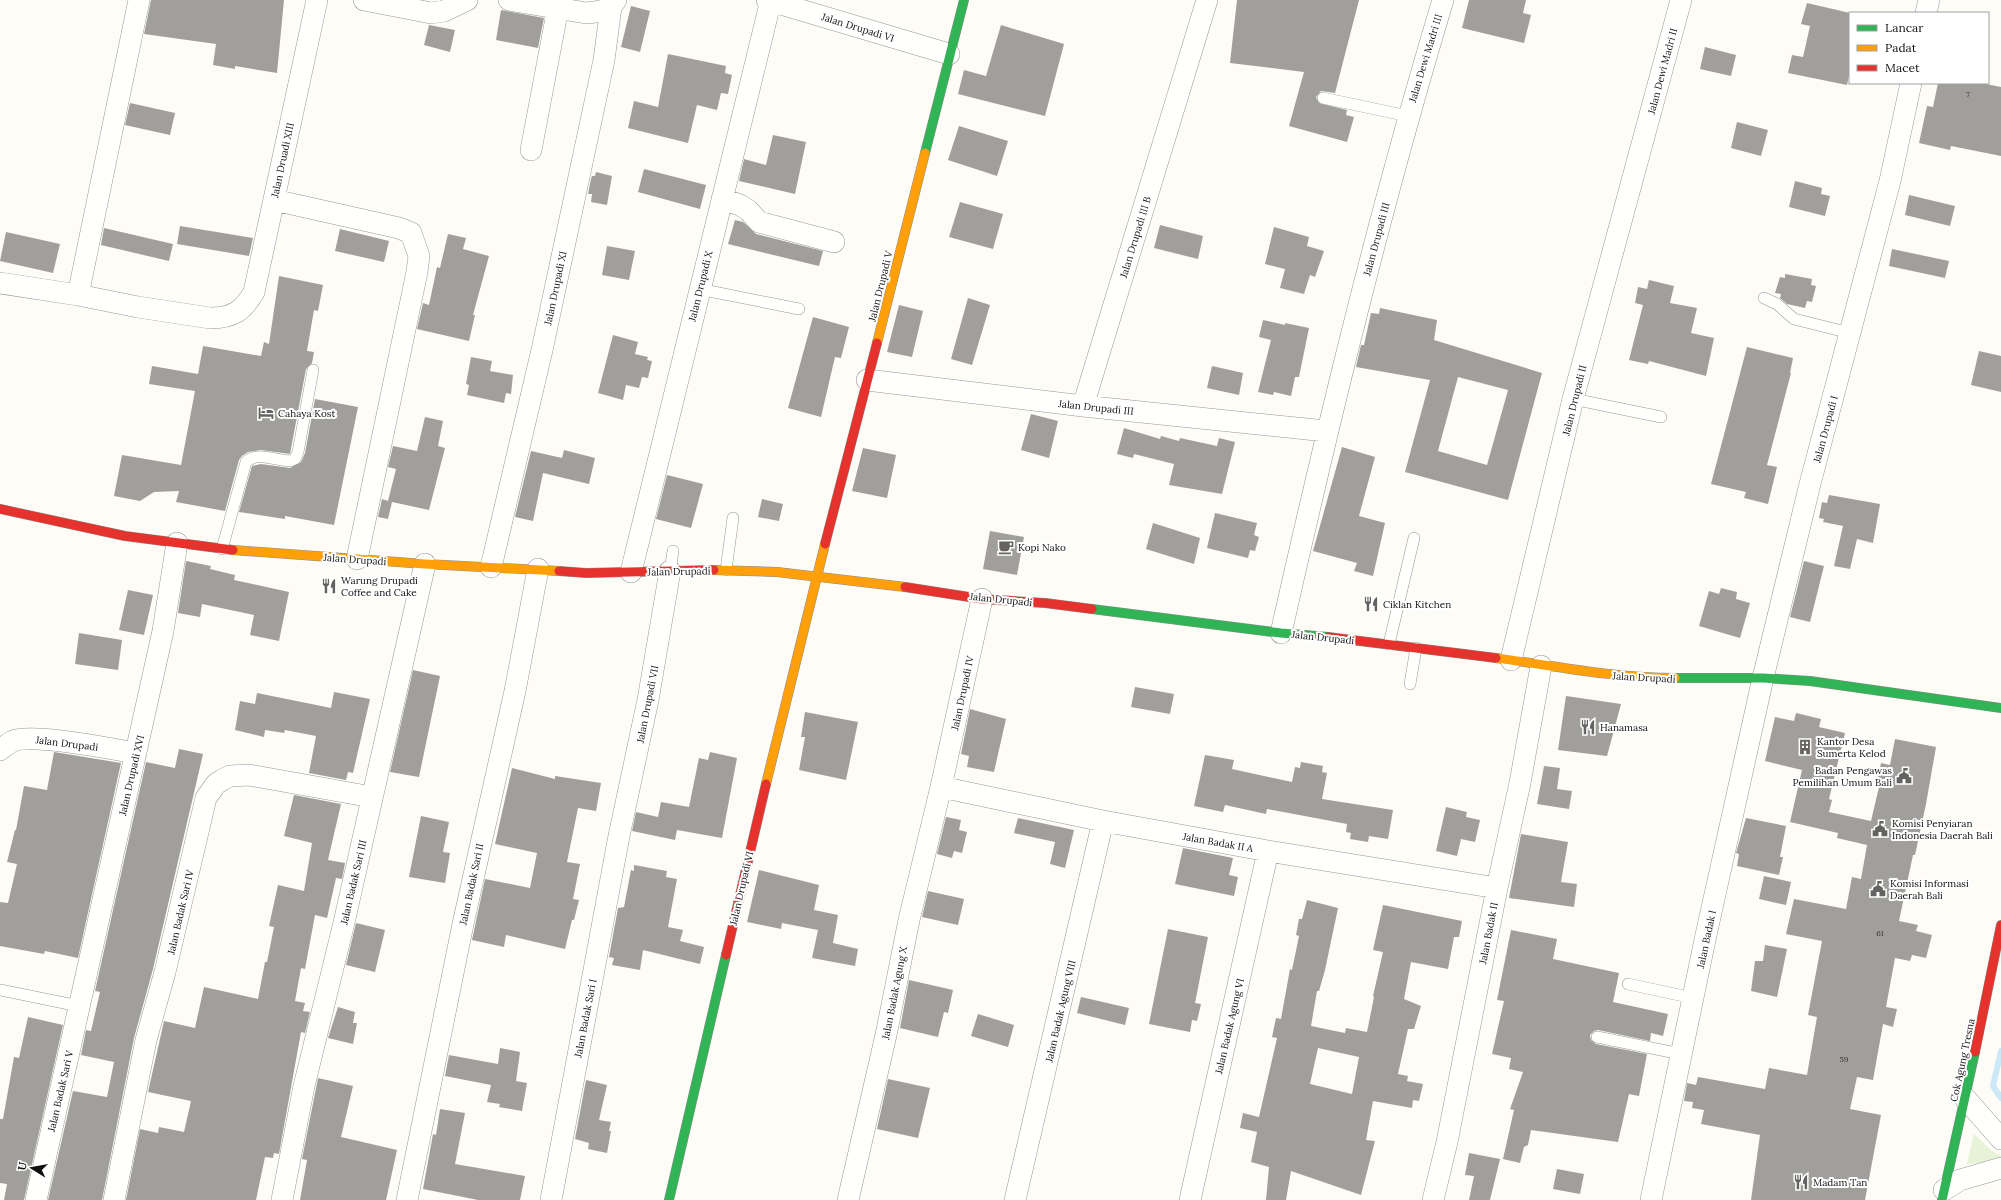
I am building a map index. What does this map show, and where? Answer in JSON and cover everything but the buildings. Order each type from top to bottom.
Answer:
[{"type":"street","points":[[0,283],[78,295],[138,0]]},
{"type":"street","name":"Jalan Druadi XIII","points":[[78,295],[138,307],[210,318],[222,318],[235,314],[246,306],[254,292],[317,0]]},
{"type":"street","points":[[364,0],[431,13],[444,11],[467,0]]},
{"type":"street","points":[[509,0],[586,14],[597,12],[613,4]]},
{"type":"street","name":"Jalan Drupadi VI","points":[[770,0],[949,54]]},
{"type":"street","name":"Jalan Drupadi X","points":[[631,572],[770,0]]},
{"type":"street","name":"Jalan Drupadi V","points":[[816,577],[964,0]]},
{"type":"street","name":"Jalan Drupadi III B","points":[[1083,406],[1207,0]]},
{"type":"street","name":"Jalan Dewi Madri III","points":[[1408,116],[1443,0]]},
{"type":"street","name":"Jalan Dewi Madri II","points":[[1643,141],[1681,0]]},
{"type":"street","points":[[1926,12],[1929,0]]},
{"type":"street","name":"Jalan Drupadi XI","points":[[491,567],[547,327],[604,60],[613,4]]},
{"type":"street","points":[[531,150],[558,8]]},
{"type":"street","name":"Jalan Drupadi I","points":[[1763,678],[1810,484],[1890,181],[1911,84]]},
{"type":"street","name":"Jalan Drupadi III","points":[[1281,633],[1326,431],[1408,116]]},
{"type":"street","name":"Jalan Drupadi II","points":[[1511,660],[1573,399],[1643,141]]},
{"type":"street","points":[[722,199],[740,205],[759,222],[834,242]]},
{"type":"street","points":[[274,200],[399,228],[411,233],[419,256],[406,331],[356,558]]},
{"type":"street","name":"Jalan Drupadi III","points":[[867,380],[1083,406],[1326,431]]},
{"type":"street","name":"Jalan Drupadi","points":[[0,509],[125,536],[222,548],[426,564],[538,569],[586,573],[726,570],[777,572],[919,589],[982,599],[1096,609],[1281,633],[1389,644],[1511,660],[1582,672],[1650,678],[1763,678],[1810,681],[2001,708]]},
{"type":"street","name":"Jalan Drupadi XVI","points":[[79,1006],[163,631],[177,543]]},
{"type":"street","name":"Jalan Badak Sari III","points":[[282,1200],[304,1086],[343,927],[426,564]]},
{"type":"street","name":"Jalan Badak Sari II","points":[[407,1200],[463,924],[515,691],[538,569]]},
{"type":"street","name":"Jalan Drupadi VII","points":[[619,836],[648,700],[670,571]]},
{"type":"street","name":"Jalan Drupadi VI","points":[[669,1200],[754,830],[816,577]]},
{"type":"street","name":"Jalan Drupadi IV","points":[[941,787],[982,599]]},
{"type":"street","name":"Jalan Badak II","points":[[1433,1200],[1447,1142],[1496,888],[1520,783],[1541,666]]},
{"type":"street","name":"Jalan Badak I","points":[[1651,1200],[1693,998],[1763,678]]},
{"type":"street","name":"Jalan Drupadi","points":[[0,750],[13,741],[29,739],[98,746],[136,753]]},
{"type":"street","name":"Jalan Badak Sari IV","points":[[114,1200],[146,1040],[185,891],[200,816],[206,798],[211,790],[216,784],[230,776],[249,775],[372,797]]},
{"type":"street","name":"Jalan Badak II A","points":[[941,787],[1103,821],[1268,851],[1496,888]]},
{"type":"street","name":"Jalan Badak Agung X","points":[[848,1200],[886,1035],[909,920],[941,787]]},
{"type":"street","name":"Jalan Badak Agung VIII","points":[[1015,1200],[1103,821]]},
{"type":"street","name":"Jalan Badak Sari I","points":[[551,1200],[619,836]]},
{"type":"street","name":"Jalan Badak Agung VI","points":[[1190,1200],[1268,851]]},
{"type":"street","name":"Cok Agung Tresna","points":[[1943,1195],[2001,925]]},
{"type":"street","name":"Jalan Badak Sari V","points":[[36,1200],[79,1006]]},
{"type":"street","points":[[1965,1098],[2001,1139]]},
{"type":"street","points":[[1943,1195],[1960,1180],[2001,1168]]},
{"type":"lane","points":[[1323,98],[1408,116]]},
{"type":"lane","points":[[699,289],[799,309]]},
{"type":"lane","points":[[1764,298],[1777,304],[1794,319],[1850,333]]},
{"type":"lane","points":[[222,548],[246,462],[250,458],[258,456],[290,461],[295,459],[298,452],[313,370]]},
{"type":"lane","points":[[1573,399],[1661,417]]},
{"type":"lane","points":[[726,570],[733,518]]},
{"type":"lane","points":[[1389,644],[1414,538]]},
{"type":"lane","points":[[670,571],[673,551]]},
{"type":"lane","points":[[1410,684],[1416,648]]},
{"type":"lane","points":[[1628,984],[1693,998]]},
{"type":"lane","points":[[0,990],[79,1006]]},
{"type":"lane","points":[[1598,1037],[1681,1054]]},
{"type":"green space","points":[[1974,1134],[1992,1151],[2001,1156],[2001,1161],[1967,1164]]},
{"type":"waterway","points":[[2001,1051],[1993,1086],[2001,1098]]},
{"type":"traffic: fast","points":[[925,153],[964,0]]},
{"type":"traffic: fast","points":[[1092,609],[1281,633],[1328,637]]},
{"type":"traffic: fast","points":[[1675,678],[1763,678],[1810,681],[2001,708]]},
{"type":"traffic: fast","points":[[669,1200],[726,955]]},
{"type":"traffic: fast","points":[[1942,1200],[1975,1052]]},
{"type":"traffic: slow","points":[[877,343],[925,153]]},
{"type":"traffic: slow","points":[[766,784],[825,544]]},
{"type":"traffic: slow","points":[[233,550],[425,564],[559,571]]},
{"type":"traffic: slow","points":[[714,570],[777,572],[905,587]]},
{"type":"traffic: slow","points":[[1496,658],[1607,674],[1675,678]]},
{"type":"traffic: jam","points":[[825,544],[877,343]]},
{"type":"traffic: jam","points":[[0,509],[125,536],[233,550]]},
{"type":"traffic: jam","points":[[559,571],[586,573],[714,570]]},
{"type":"traffic: jam","points":[[905,587],[982,599],[1045,603],[1092,609]]},
{"type":"traffic: jam","points":[[1328,637],[1496,658]]},
{"type":"traffic: jam","points":[[726,955],[766,784]]},
{"type":"traffic: jam","points":[[1975,1052],[2001,925]]},
{"type":"place","name":"Cahaya Kost","points":[[266,413]]},
{"type":"place","name":"Kopi Nako","points":[[1006,547]]},
{"type":"place","name":"Warung Drupadi Coffee and Cake","points":[[329,586]]},
{"type":"place","name":"Ciklan Kitchen","points":[[1371,604]]},
{"type":"place","name":"Hanamasa","points":[[1588,727]]},
{"type":"place","name":"Kantor Desa Sumerta Kelod","points":[[1805,747]]},
{"type":"place","name":"Badan Pengawas Pemilihan Umum Bali","points":[[1904,776]]},
{"type":"place","name":"Komisi Penyiaran Indonesia Daerah Bali","points":[[1880,829]]},
{"type":"place","name":"Komisi Informasi Daerah Bali","points":[[1878,889]]},
{"type":"place","name":"Madam Tan","points":[[1801,1182]]}]
